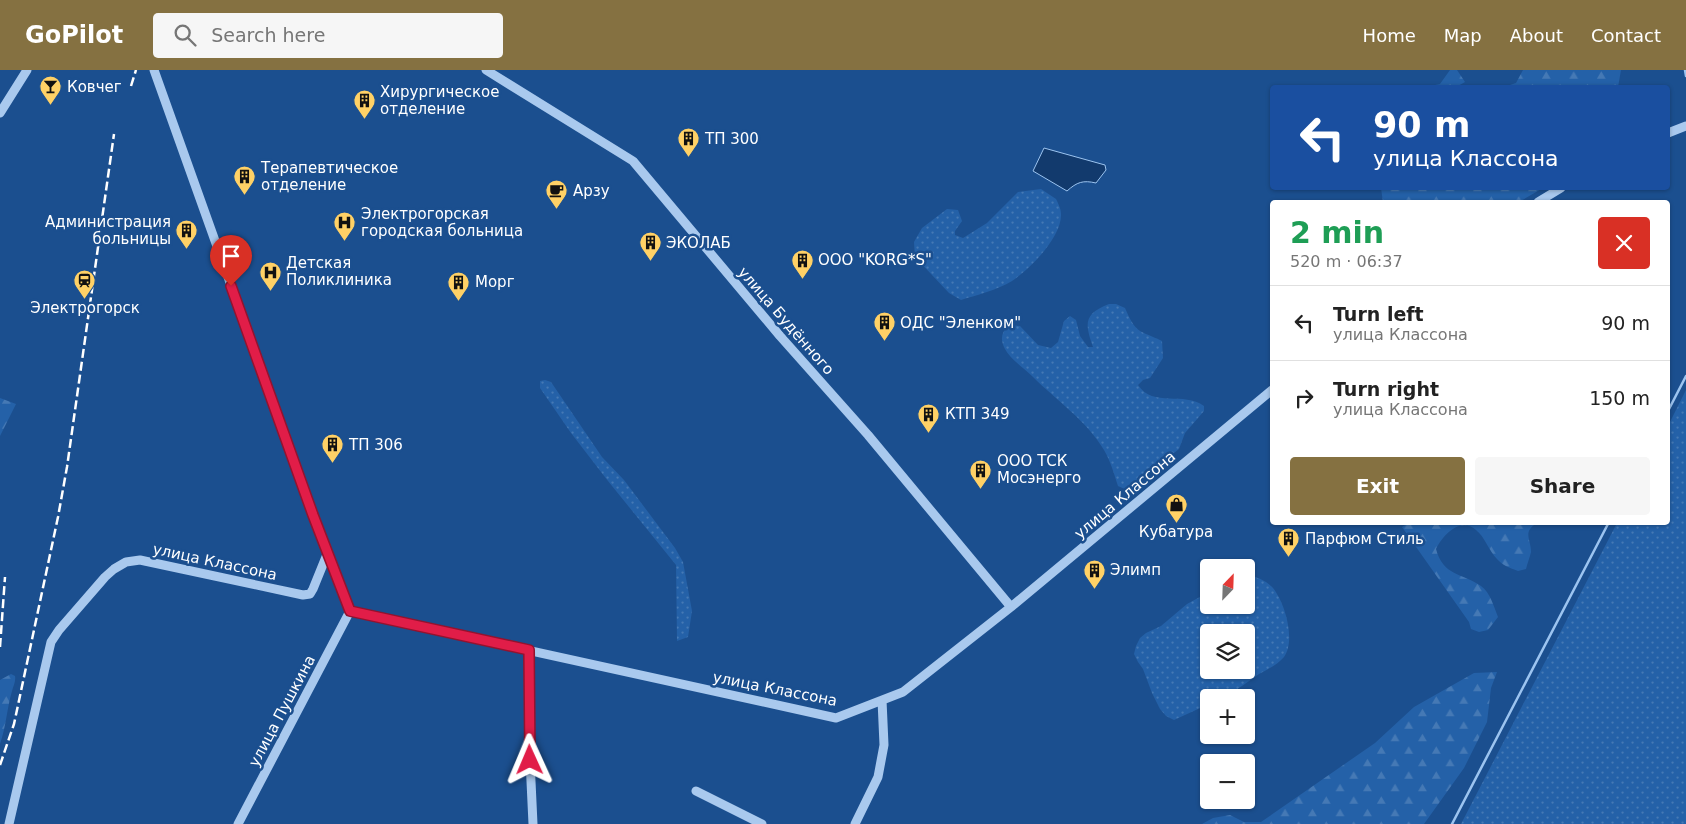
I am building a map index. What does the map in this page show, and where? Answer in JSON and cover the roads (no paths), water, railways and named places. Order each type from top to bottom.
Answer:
[{"type":"street","points":[[0,113],[27,70]]},
{"type":"street","points":[[154,70],[313,515],[350,611]]},
{"type":"street","name":"улица Будённого","points":[[486,70],[633,161],[1011,607]]},
{"type":"street","points":[[1670,132],[1686,126]]},
{"type":"street","points":[[1541,200],[1558,190]]},
{"type":"street","name":"улица Классона","points":[[350,611],[836,718],[903,692],[1011,607],[1270,392]]},
{"type":"street","name":"улица Классона","points":[[9,824],[51,642],[59,630],[105,577],[126,562],[140,560],[303,595],[310,594],[313,589],[328,552]]},
{"type":"street","name":"улица Пушкина","points":[[238,824],[350,611]]},
{"type":"street","points":[[529,650],[530,760],[533,824]]},
{"type":"street","points":[[855,824],[878,777],[884,746],[882,700]]},
{"type":"street","points":[[696,791],[762,824]]},
{"type":"waterway","points":[[1685,70],[1686,76]]},
{"type":"waterway","points":[[1670,407],[1686,376]]},
{"type":"waterway","points":[[1452,824],[1607,525]]},
{"type":"railway","points":[[131,86],[136,70]]},
{"type":"railway","points":[[0,765],[14,724],[58,517],[67,467],[114,134]]},
{"type":"railway","points":[[0,647],[5,577]]},
{"type":"place","name":"Ковчег","points":[[51,106]]},
{"type":"place","name":"Хирургическое отделение","points":[[364,120]]},
{"type":"place","name":"ТП 300","points":[[689,158]]},
{"type":"place","name":"Терапевтическое отделение","points":[[245,196]]},
{"type":"place","name":"Арзу","points":[[557,210]]},
{"type":"place","name":"Электрогорская городская больница","points":[[345,242]]},
{"type":"place","name":"Администрация больницы","points":[[187,250]]},
{"type":"place","name":"ЭКОЛАБ","points":[[650,262]]},
{"type":"place","name":"ООО \"KORG*S\"","points":[[802,279]]},
{"type":"place","name":"Детская Поликлиника","points":[[270,291]]},
{"type":"place","name":"Электрогорск","points":[[85,299]]},
{"type":"place","name":"Морг","points":[[459,301]]},
{"type":"place","name":"ОДС \"Эленком\"","points":[[884,342]]},
{"type":"place","name":"КТП 349","points":[[929,433]]},
{"type":"place","name":"ТП 306","points":[[333,464]]},
{"type":"place","name":"ООО ТСК Мосэнерго","points":[[981,489]]},
{"type":"place","name":"Кубатура","points":[[1176,523]]},
{"type":"place","name":"Парфюм Стиль","points":[[1289,558]]},
{"type":"place","name":"Элимп","points":[[1094,589]]}]
